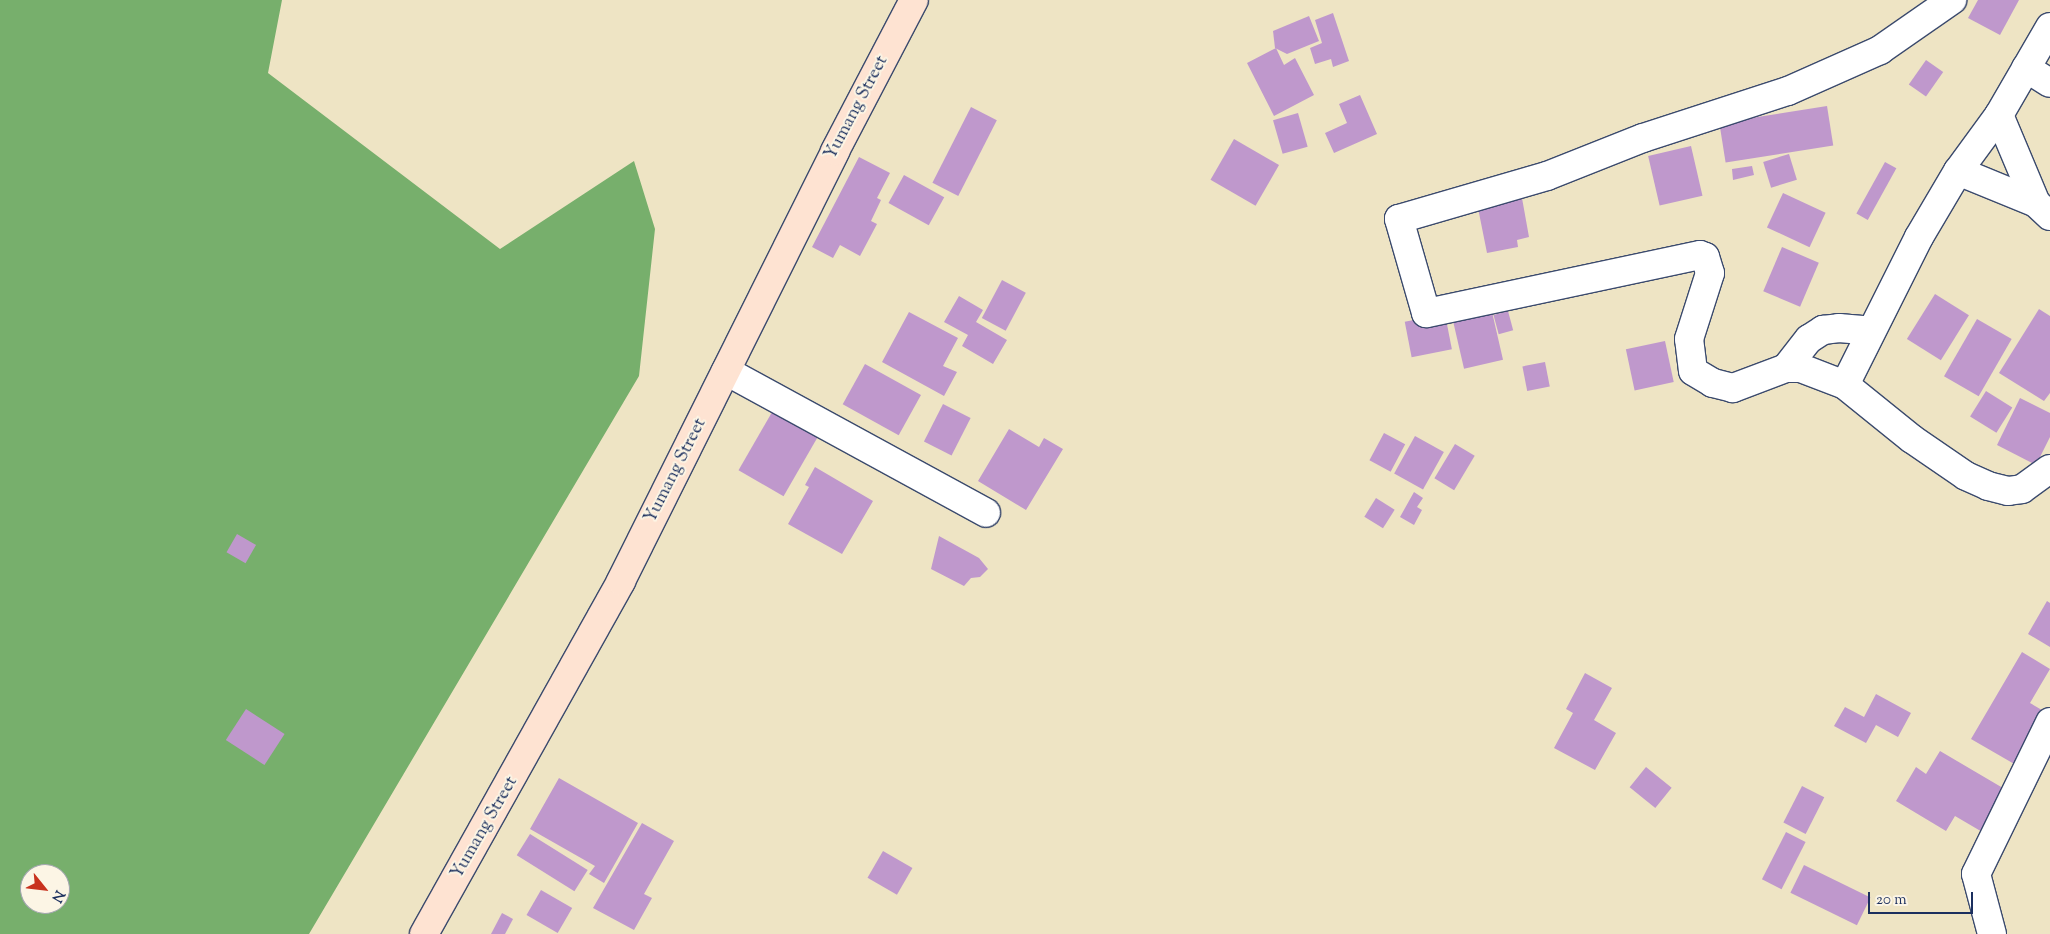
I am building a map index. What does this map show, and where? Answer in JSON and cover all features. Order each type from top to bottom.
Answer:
[{"type":"main road","name":"Yumang Street","points":[[424,934],[621,581],[914,0]]},
{"type":"street","points":[[1952,0],[1880,50],[1788,91],[1643,138],[1547,176],[1399,219],[1426,313],[1700,255],[1705,257],[1710,273],[1689,339],[1693,371],[1708,380],[1733,388],[1786,368],[1816,372],[1845,385],[1912,439],[1966,476],[1988,486],[2008,491],[2022,489],[2050,469]]},
{"type":"street","points":[[1845,385],[1908,257],[1958,171],[1999,115],[2050,27]]},
{"type":"street","points":[[2026,68],[2050,83]]},
{"type":"street","points":[[1999,115],[2043,210]]},
{"type":"street","points":[[1958,171],[2043,210]]},
{"type":"street","points":[[1786,368],[1809,339],[1823,330],[1839,328],[1871,331]]},
{"type":"street","points":[[726,371],[986,513]]},
{"type":"street","points":[[1992,934],[1976,874],[2050,722]]},
{"type":"green space","points":[[0,0],[282,0],[268,73],[500,249],[634,161],[655,229],[639,376],[309,934],[0,934]]},
{"type":"building","points":[[1978,0],[2019,0],[2000,35],[1968,18]]},
{"type":"building","points":[[1333,13],[1349,61],[1333,67],[1331,59],[1315,64],[1310,48],[1322,43],[1315,20]]},
{"type":"building","points":[[1309,16],[1319,41],[1287,54],[1275,48],[1273,31]]},
{"type":"building","points":[[1276,48],[1284,65],[1295,58],[1314,95],[1274,116],[1247,63]]},
{"type":"building","points":[[1926,60],[1943,72],[1926,97],[1909,85]]},
{"type":"building","points":[[1360,95],[1377,134],[1334,153],[1325,133],[1347,123],[1339,104]]},
{"type":"building","points":[[1827,106],[1833,146],[1726,163],[1719,123]]},
{"type":"building","points":[[971,107],[997,120],[958,196],[932,183]]},
{"type":"building","points":[[1298,113],[1308,147],[1283,154],[1273,120]]},
{"type":"building","points":[[1234,139],[1279,165],[1256,206],[1210,180]]},
{"type":"building","points":[[1691,146],[1702,196],[1660,206],[1648,156]]},
{"type":"building","points":[[1789,154],[1797,180],[1771,188],[1763,162]]},
{"type":"building","points":[[859,157],[890,173],[877,198],[881,200],[871,221],[877,224],[860,256],[840,245],[833,258],[812,247]]},
{"type":"building","points":[[1885,162],[1896,168],[1868,220],[1856,214]]},
{"type":"building","points":[[1752,166],[1754,175],[1733,180],[1732,169]]},
{"type":"building","points":[[904,175],[944,197],[929,225],[888,203]]},
{"type":"building","points":[[1520,187],[1529,237],[1517,240],[1518,247],[1487,253],[1477,203]]},
{"type":"building","points":[[1783,193],[1826,213],[1810,247],[1767,227]]},
{"type":"building","points":[[1782,247],[1819,263],[1800,307],[1763,291]]},
{"type":"building","points":[[1002,280],[1026,293],[1006,331],[982,318]]},
{"type":"building","points":[[1935,294],[1969,315],[1941,360],[1907,339]]},
{"type":"building","points":[[959,296],[983,310],[976,322],[1007,340],[993,364],[962,346],[968,335],[944,322]]},
{"type":"building","points":[[2039,309],[2050,316],[2050,393],[2044,401],[1999,373]]},
{"type":"building","points":[[1508,311],[1513,330],[1499,334],[1494,315]]},
{"type":"building","points":[[909,312],[958,338],[943,366],[957,372],[944,396],[882,362]]},
{"type":"building","points":[[1492,312],[1503,360],[1464,369],[1453,321]]},
{"type":"building","points":[[1445,314],[1452,349],[1412,357],[1405,322]]},
{"type":"building","points":[[1977,319],[2012,339],[1979,396],[1944,376]]},
{"type":"building","points":[[1665,341],[1674,382],[1635,390],[1626,349]]},
{"type":"building","points":[[1545,362],[1550,387],[1527,391],[1522,366]]},
{"type":"building","points":[[865,364],[921,395],[899,435],[843,404]]},
{"type":"building","points":[[1986,391],[2012,407],[1996,433],[1970,416]]},
{"type":"building","points":[[2020,398],[2050,413],[2050,437],[2036,465],[1997,445]]},
{"type":"building","points":[[943,404],[971,418],[952,455],[924,441]]},
{"type":"building","points":[[775,407],[820,433],[784,496],[738,470]]},
{"type":"building","points":[[1009,429],[1039,447],[1044,438],[1063,449],[1026,510],[978,481]]},
{"type":"building","points":[[1384,433],[1405,444],[1391,472],[1369,460]]},
{"type":"building","points":[[1415,436],[1444,452],[1423,490],[1394,474]]},
{"type":"building","points":[[1455,444],[1475,456],[1454,490],[1434,478]]},
{"type":"building","points":[[815,467],[873,501],[842,554],[788,524],[809,487],[805,485]]},
{"type":"building","points":[[1414,492],[1423,498],[1417,507],[1422,510],[1414,525],[1400,517]]},
{"type":"building","points":[[1376,498],[1395,510],[1383,528],[1364,517]]},
{"type":"building","points":[[237,534],[256,545],[246,563],[226,552]]},
{"type":"building","points":[[939,536],[979,558],[988,569],[980,577],[971,578],[964,586],[931,569]]},
{"type":"building","points":[[2047,601],[2050,603],[2050,647],[2028,634]]},
{"type":"building","points":[[2022,652],[2050,669],[2030,703],[2047,713],[2016,765],[1971,739]]},
{"type":"building","points":[[1585,673],[1612,688],[1594,720],[1616,733],[1595,770],[1554,748],[1573,713],[1566,709]]},
{"type":"building","points":[[1876,694],[1911,713],[1898,737],[1876,725],[1866,743],[1834,726],[1845,707],[1864,717]]},
{"type":"building","points":[[246,709],[285,734],[264,765],[226,740]]},
{"type":"building","points":[[1940,751],[2008,791],[1984,833],[1955,816],[1946,831],[1896,801],[1916,767],[1926,774]]},
{"type":"building","points":[[1646,767],[1672,788],[1655,808],[1630,787]]},
{"type":"building","points":[[559,778],[638,823],[604,883],[589,874],[595,866],[530,829]]},
{"type":"building","points":[[1802,786],[1824,797],[1806,834],[1783,823]]},
{"type":"building","points":[[642,823],[674,841],[644,894],[652,898],[634,930],[593,908]]},
{"type":"building","points":[[1786,832],[1806,842],[1782,889],[1762,879]]},
{"type":"building","points":[[530,834],[588,870],[574,891],[517,855]]},
{"type":"building","points":[[883,851],[912,868],[897,895],[868,878]]},
{"type":"building","points":[[1804,865],[1871,897],[1857,925],[1790,893]]},
{"type":"building","points":[[541,890],[572,908],[558,933],[526,915]]},
{"type":"building","points":[[502,913],[513,919],[505,934],[491,934]]}]
